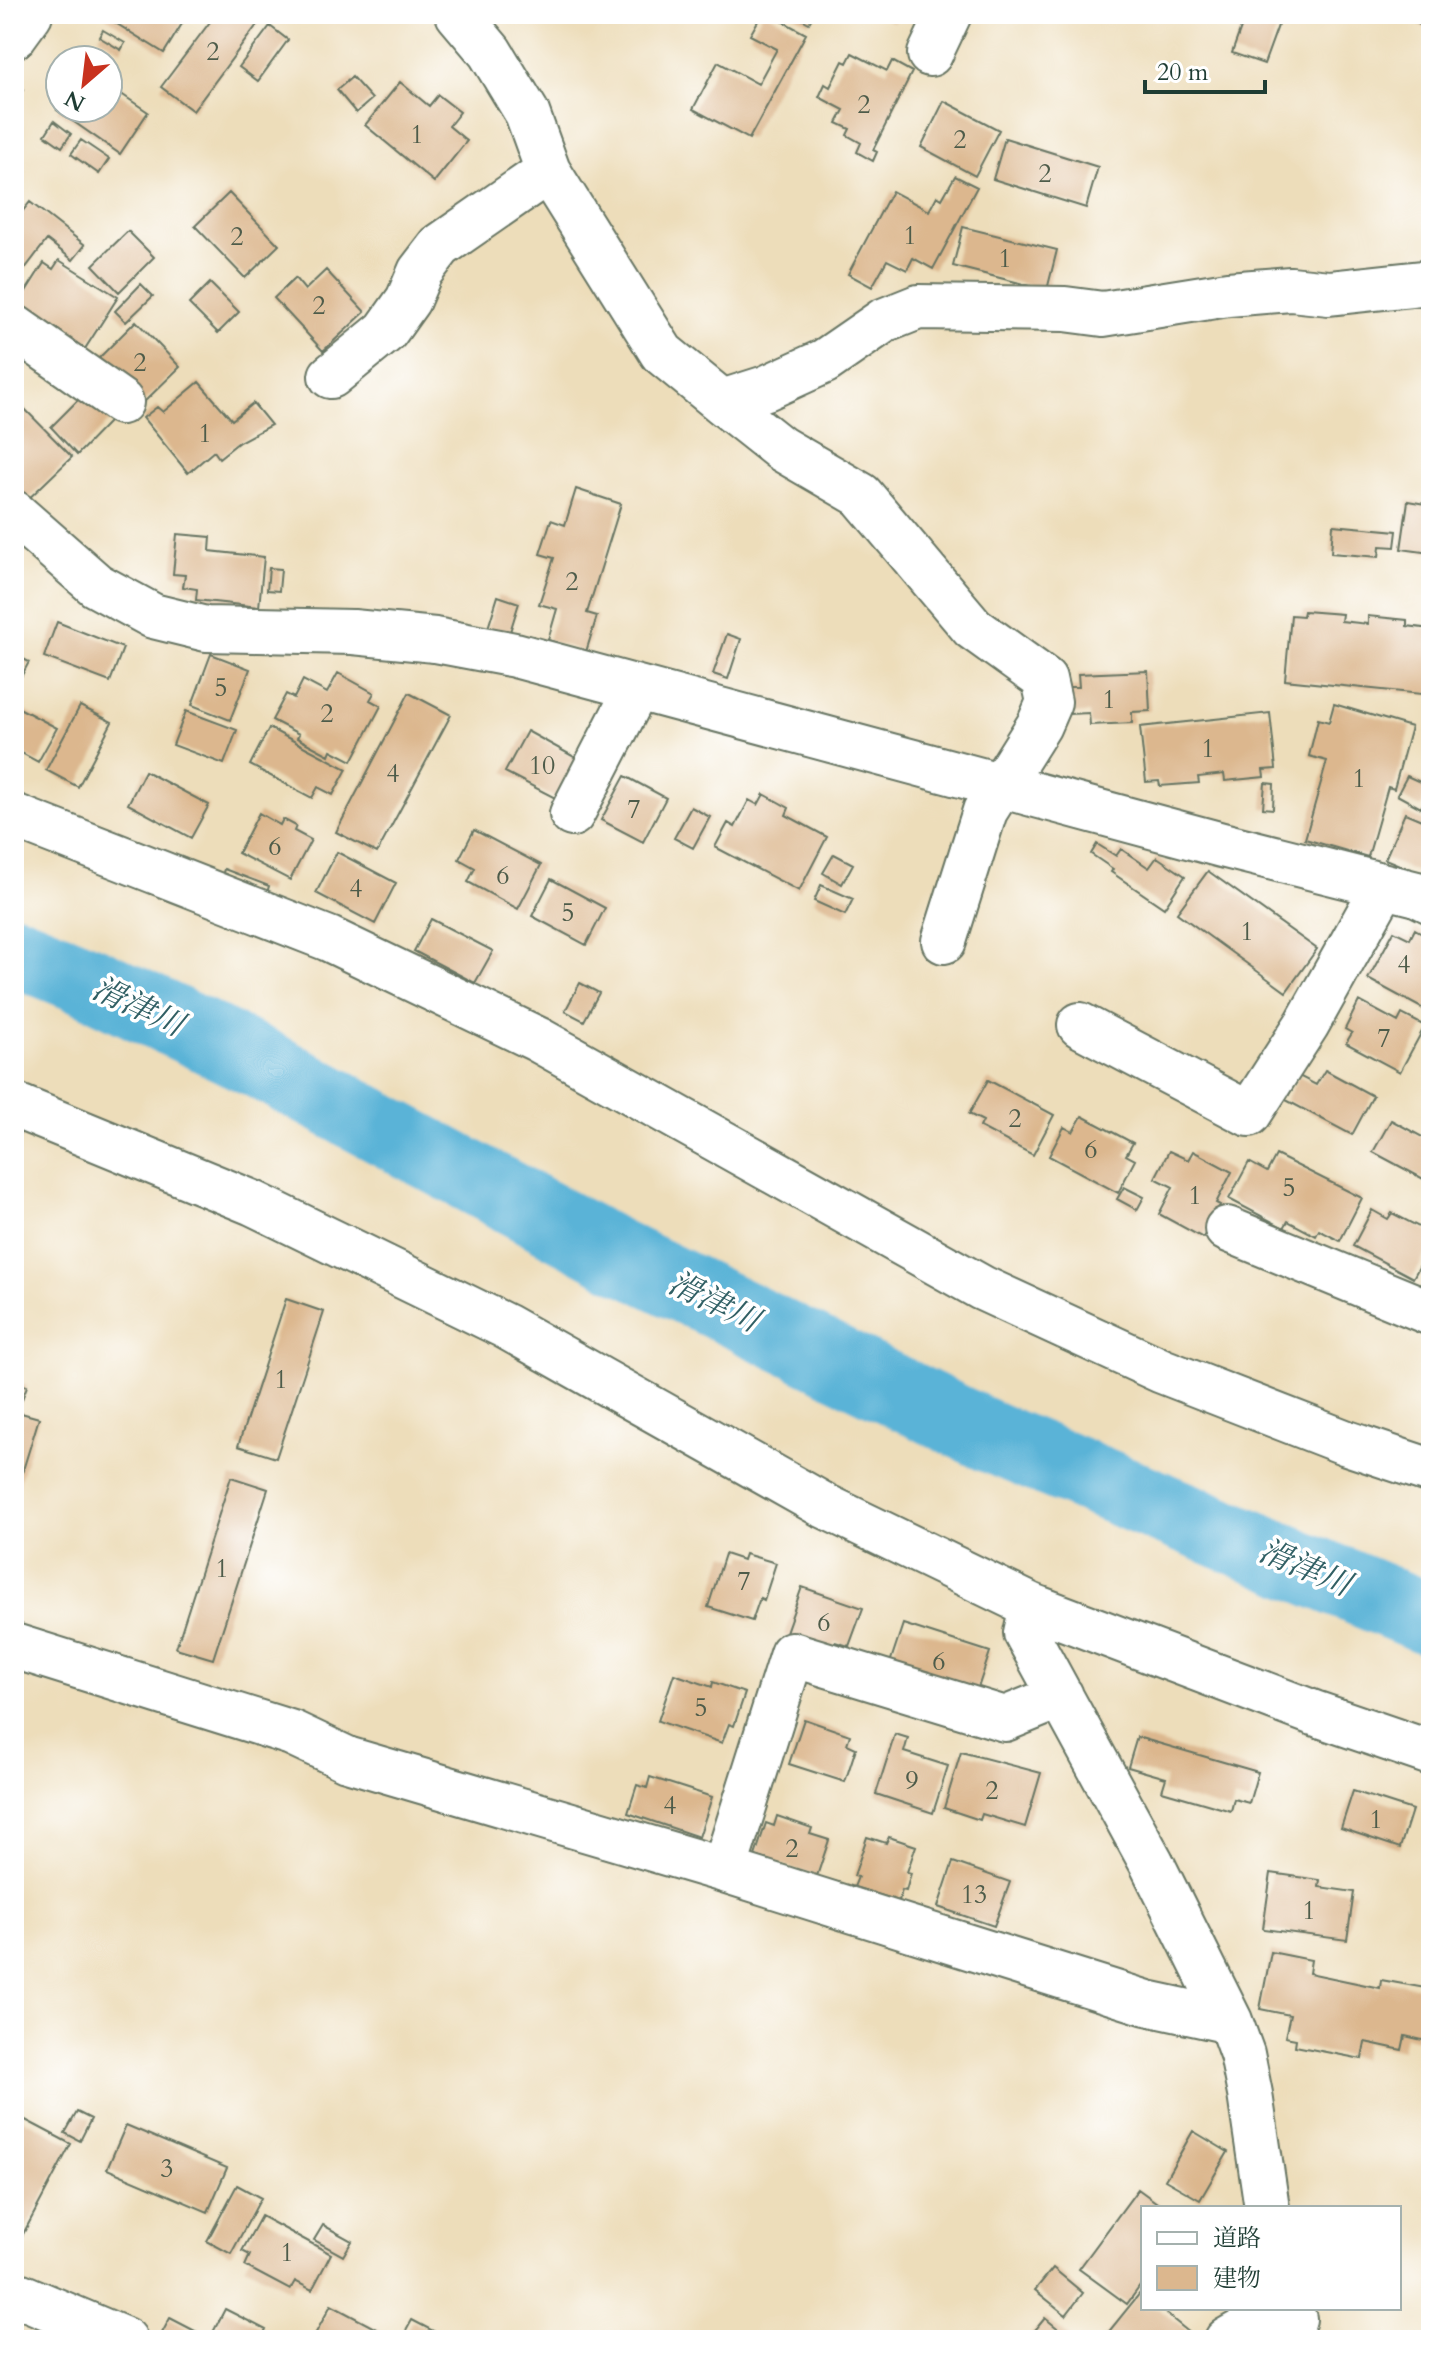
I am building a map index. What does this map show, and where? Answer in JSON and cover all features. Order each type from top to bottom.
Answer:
[{"type":"street","points":[[14,36],[30,14]]},
{"type":"street","points":[[458,14],[490,52],[527,113],[548,171],[662,353],[780,448],[861,495],[973,628],[1044,679],[1049,702],[1039,725],[985,811],[944,941]]},
{"type":"street","points":[[930,54],[949,14]]},
{"type":"street","points":[[331,376],[386,331],[408,300],[420,272],[440,246],[548,171]]},
{"type":"street","points":[[722,402],[766,388],[825,361],[883,321],[918,307],[1050,308],[1103,314],[1228,294],[1291,289],[1329,293],[1431,282]]},
{"type":"street","points":[[14,327],[121,402]]},
{"type":"street","points":[[14,513],[96,585],[153,616],[206,629],[353,632],[435,640],[515,655],[878,754],[1004,784],[1222,845],[1417,894],[1431,901]]},
{"type":"street","points":[[572,814],[637,688]]},
{"type":"street","points":[[14,816],[329,939],[537,1039],[968,1280],[1023,1307],[1162,1371],[1347,1443],[1431,1471]]},
{"type":"street","points":[[1080,1025],[1249,1114],[1307,1024],[1384,886]]},
{"type":"street","points":[[14,1105],[253,1203],[477,1312],[823,1505],[1032,1606],[1255,1691],[1431,1753]]},
{"type":"street","points":[[1227,1229],[1431,1313]]},
{"type":"street","points":[[1032,1606],[1026,1633],[1158,1874],[1230,2021],[1248,2081],[1267,2206]]},
{"type":"street","points":[[14,1646],[292,1733],[347,1759],[724,1870],[1147,2003],[1230,2021]]},
{"type":"street","points":[[724,1870],[792,1654],[1005,1719],[1061,1696]]},
{"type":"street","points":[[14,2293],[125,2340]]},
{"type":"street","points":[[1227,2340],[1248,2328],[1297,2322]]},
{"type":"building","points":[[101,14],[188,14],[164,53]]},
{"type":"building","points":[[216,14],[265,14],[193,111],[161,87]]},
{"type":"building","points":[[762,14],[769,14],[806,34],[749,139],[693,109],[718,62],[758,84],[777,49],[750,35]]},
{"type":"building","points":[[793,14],[814,14],[809,23]]},
{"type":"building","points":[[878,14],[898,14],[893,22]]},
{"type":"building","points":[[1246,14],[1262,14],[1280,20],[1264,64],[1232,53]]},
{"type":"building","points":[[1400,14],[1431,14],[1431,31]]},
{"type":"building","points":[[270,26],[288,40],[258,81],[239,67]]},
{"type":"building","points":[[103,30],[125,43],[111,44],[99,37]]},
{"type":"building","points":[[852,53],[887,71],[892,61],[912,72],[873,150],[877,152],[873,161],[857,152],[861,143],[847,135],[850,129],[837,123],[844,110],[819,97],[825,84],[830,87],[843,61],[847,63]]},
{"type":"building","points":[[352,77],[372,99],[356,113],[337,90]]},
{"type":"building","points":[[400,82],[429,106],[438,95],[460,112],[449,126],[467,141],[434,182],[365,125]]},
{"type":"building","points":[[14,85],[23,90],[14,104]]},
{"type":"building","points":[[124,96],[148,112],[120,154],[77,124],[124,124]]},
{"type":"building","points":[[944,101],[999,130],[975,176],[921,147]]},
{"type":"building","points":[[52,124],[58,124],[71,134],[62,147],[45,135]]},
{"type":"building","points":[[1005,138],[1098,167],[1086,208],[993,179]]},
{"type":"building","points":[[81,140],[109,159],[99,174],[71,154]]},
{"type":"building","points":[[955,176],[977,187],[933,269],[913,258],[907,270],[887,260],[872,287],[848,274],[892,191],[929,211],[937,196],[942,199]]},
{"type":"building","points":[[229,193],[279,245],[245,278],[195,226]]},
{"type":"building","points":[[30,202],[85,245],[73,260],[47,240],[14,283],[14,222]]},
{"type":"building","points":[[963,227],[1057,250],[1047,290],[953,266]]},
{"type":"building","points":[[128,231],[154,257],[119,292],[93,265]]},
{"type":"building","points":[[59,260],[118,297],[81,355],[14,310],[44,263],[53,269]]},
{"type":"building","points":[[326,270],[365,312],[323,351],[274,298],[295,278],[305,290]]},
{"type":"building","points":[[210,283],[239,312],[218,333],[189,304]]},
{"type":"building","points":[[141,284],[153,296],[126,322],[115,311]]},
{"type":"building","points":[[136,321],[180,367],[143,403],[99,358]]},
{"type":"building","points":[[199,382],[232,420],[253,403],[271,425],[239,442],[219,458],[214,451],[188,473],[143,418],[157,407],[163,412]]},
{"type":"building","points":[[84,394],[110,421],[77,455],[51,427]]},
{"type":"building","points":[[14,398],[72,457],[21,506],[14,498]]},
{"type":"building","points":[[576,489],[621,504],[587,613],[597,616],[586,652],[548,640],[557,609],[539,604],[554,558],[540,554],[551,520],[565,525]]},
{"type":"building","points":[[1408,501],[1431,505],[1431,553],[1401,549]]},
{"type":"building","points":[[1333,525],[1397,531],[1395,547],[1380,546],[1379,557],[1331,553]]},
{"type":"building","points":[[177,534],[211,537],[210,551],[264,557],[259,607],[196,600],[197,589],[183,587],[185,575],[173,574]]},
{"type":"building","points":[[269,568],[281,569],[279,591],[267,590]]},
{"type":"building","points":[[498,596],[519,603],[509,635],[488,628]]},
{"type":"building","points":[[1304,611],[1342,614],[1341,621],[1368,624],[1368,616],[1407,620],[1407,626],[1431,629],[1431,695],[1285,680],[1291,615],[1303,616]]},
{"type":"building","points":[[57,622],[123,648],[110,682],[44,657]]},
{"type":"building","points":[[727,634],[741,639],[728,679],[713,674]]},
{"type":"building","points":[[14,654],[29,662],[14,690]]},
{"type":"building","points":[[211,654],[250,669],[230,720],[192,705]]},
{"type":"building","points":[[1148,671],[1150,711],[1132,712],[1132,723],[1090,725],[1089,713],[1069,714],[1068,687],[1079,687],[1078,674]]},
{"type":"building","points":[[338,673],[374,693],[370,700],[381,706],[352,761],[331,750],[329,755],[272,720],[286,694],[294,698],[303,680],[327,693]]},
{"type":"building","points":[[409,693],[451,715],[377,853],[336,832]]},
{"type":"building","points":[[1334,704],[1411,727],[1394,789],[1388,787],[1368,857],[1305,839],[1327,761],[1309,756],[1318,719],[1329,722]]},
{"type":"building","points":[[80,706],[112,722],[78,787],[46,770]]},
{"type":"building","points":[[19,708],[57,728],[38,762],[14,749],[14,717]]},
{"type":"building","points":[[186,711],[237,730],[224,764],[173,745]]},
{"type":"building","points":[[1270,713],[1276,769],[1263,770],[1264,777],[1225,781],[1224,774],[1198,777],[1199,783],[1160,786],[1159,781],[1146,782],[1140,727]]},
{"type":"building","points":[[269,728],[347,769],[333,795],[318,787],[312,798],[250,765]]},
{"type":"building","points":[[527,731],[578,759],[557,799],[505,772]]},
{"type":"building","points":[[145,771],[209,805],[191,838],[128,804]]},
{"type":"building","points":[[625,776],[666,798],[643,842],[601,820]]},
{"type":"building","points":[[1407,776],[1431,787],[1421,808],[1397,795]]},
{"type":"building","points":[[1265,783],[1274,784],[1273,809],[1263,808]]},
{"type":"building","points":[[764,794],[789,808],[786,815],[827,837],[799,891],[715,847],[728,823],[735,827],[749,800],[758,805]]},
{"type":"building","points":[[691,807],[710,817],[693,848],[674,838]]},
{"type":"building","points":[[259,813],[280,825],[283,819],[296,826],[294,831],[311,840],[290,880],[238,853]]},
{"type":"building","points":[[1405,813],[1431,824],[1431,878],[1385,859]]},
{"type":"building","points":[[474,830],[541,865],[518,909],[468,882],[475,868],[459,859]]},
{"type":"building","points":[[1097,844],[1116,856],[1121,849],[1149,868],[1157,857],[1185,876],[1164,908],[1111,872],[1113,869],[1091,854]]},
{"type":"building","points":[[337,852],[396,883],[375,924],[316,893]]},
{"type":"building","points":[[834,854],[853,864],[842,884],[823,873]]},
{"type":"building","points":[[224,869],[269,886],[267,893],[222,876]]},
{"type":"building","points":[[1208,871],[1317,949],[1286,992],[1177,913]]},
{"type":"building","points":[[551,879],[605,908],[586,945],[532,916]]},
{"type":"building","points":[[821,885],[853,899],[845,915],[814,901]]},
{"type":"building","points":[[431,919],[493,951],[475,983],[414,951]]},
{"type":"building","points":[[1415,929],[1431,938],[1429,1012],[1368,979],[1394,931],[1410,939]]},
{"type":"building","points":[[580,983],[599,993],[584,1021],[565,1011]]},
{"type":"building","points":[[1359,1001],[1398,1022],[1402,1014],[1425,1026],[1400,1072],[1346,1043],[1352,1033],[1345,1029]]},
{"type":"building","points":[[1325,1070],[1373,1096],[1352,1135],[1286,1100],[1299,1076],[1316,1085]]},
{"type":"building","points":[[988,1080],[1054,1115],[1033,1155],[980,1127],[983,1121],[969,1114]]},
{"type":"building","points":[[1082,1116],[1133,1143],[1126,1155],[1135,1160],[1118,1193],[1049,1156],[1064,1127],[1073,1132]]},
{"type":"building","points":[[1391,1120],[1424,1138],[1428,1131],[1431,1133],[1431,1183],[1373,1152]]},
{"type":"building","points":[[1169,1151],[1188,1160],[1193,1151],[1232,1172],[1203,1238],[1159,1214],[1173,1187],[1155,1178]]},
{"type":"building","points":[[1276,1155],[1362,1198],[1340,1241],[1319,1230],[1316,1236],[1288,1221],[1284,1228],[1229,1199],[1249,1162],[1267,1172]]},
{"type":"building","points":[[1124,1187],[1144,1197],[1137,1210],[1117,1199]]},
{"type":"building","points":[[1372,1210],[1388,1219],[1392,1213],[1431,1233],[1431,1245],[1413,1278],[1353,1246]]},
{"type":"building","points":[[286,1299],[324,1312],[276,1458],[238,1446]]},
{"type":"building","points":[[15,1382],[27,1386],[19,1407],[14,1405]]},
{"type":"building","points":[[14,1411],[39,1418],[15,1496],[14,1496]]},
{"type":"building","points":[[231,1477],[268,1489],[213,1659],[176,1648]]},
{"type":"building","points":[[725,1554],[743,1560],[745,1554],[776,1563],[764,1600],[760,1598],[752,1621],[708,1607]]},
{"type":"building","points":[[802,1587],[863,1608],[849,1646],[835,1642],[832,1651],[785,1635]]},
{"type":"building","points":[[903,1624],[990,1652],[975,1697],[888,1669]]},
{"type":"building","points":[[674,1674],[712,1687],[713,1682],[745,1693],[734,1726],[729,1724],[722,1743],[658,1721]]},
{"type":"building","points":[[804,1719],[850,1735],[847,1744],[856,1748],[845,1782],[789,1764]]},
{"type":"building","points":[[895,1734],[908,1738],[904,1752],[948,1766],[933,1813],[876,1794]]},
{"type":"building","points":[[1137,1737],[1258,1772],[1249,1803],[1234,1799],[1231,1811],[1162,1791],[1166,1778],[1128,1767]]},
{"type":"building","points":[[961,1752],[1041,1773],[1025,1827],[982,1814],[980,1820],[944,1808]]},
{"type":"building","points":[[650,1777],[712,1797],[699,1837],[628,1813],[637,1785],[647,1788]]},
{"type":"building","points":[[1353,1791],[1412,1810],[1400,1848],[1341,1828]]},
{"type":"building","points":[[777,1816],[812,1828],[810,1834],[829,1840],[817,1876],[755,1856],[766,1823],[774,1826]]},
{"type":"building","points":[[867,1837],[886,1843],[889,1837],[916,1846],[907,1872],[911,1873],[906,1891],[902,1890],[899,1901],[854,1887],[858,1877],[854,1876]]},
{"type":"building","points":[[953,1862],[1010,1882],[994,1926],[938,1907]]},
{"type":"building","points":[[1271,1873],[1320,1880],[1319,1887],[1354,1892],[1347,1940],[1263,1929]]},
{"type":"building","points":[[1271,1952],[1311,1960],[1309,1973],[1380,1988],[1381,1980],[1431,1989],[1431,2042],[1405,2036],[1402,2050],[1365,2042],[1362,2059],[1295,2046],[1296,2039],[1285,2037],[1290,2015],[1260,2009]]},
{"type":"building","points":[[77,2112],[91,2119],[80,2141],[65,2133]]},
{"type":"building","points":[[14,2114],[71,2144],[14,2251]]},
{"type":"building","points":[[126,2125],[227,2168],[208,2212],[107,2169]]},
{"type":"building","points":[[1193,2131],[1228,2152],[1200,2200],[1165,2180]]},
{"type":"building","points":[[237,2185],[261,2198],[231,2254],[207,2241]]},
{"type":"building","points":[[1138,2189],[1161,2206],[1141,2206],[1141,2285],[1127,2304],[1079,2269]]},
{"type":"building","points":[[261,2216],[331,2254],[312,2290],[295,2281],[290,2290],[245,2266],[250,2255],[242,2251]]},
{"type":"building","points":[[323,2225],[352,2241],[343,2256],[314,2240]]},
{"type":"building","points":[[1053,2268],[1083,2293],[1066,2315],[1035,2290]]},
{"type":"building","points":[[1140,2293],[1141,2310],[1161,2310],[1196,2338],[1195,2340],[1102,2340]]},
{"type":"building","points":[[331,2305],[386,2334],[382,2340],[312,2340]]},
{"type":"building","points":[[225,2309],[266,2330],[261,2340],[209,2340]]},
{"type":"building","points":[[170,2318],[197,2332],[192,2340],[169,2340],[161,2335]]},
{"type":"building","points":[[1045,2318],[1072,2340],[1027,2340]]},
{"type":"building","points":[[412,2320],[437,2333],[434,2340],[401,2340]]},
{"type":"waterway","name":"滑津川","points":[[14,950],[90,981],[260,1063],[611,1252],[988,1436],[1431,1620]]}]
